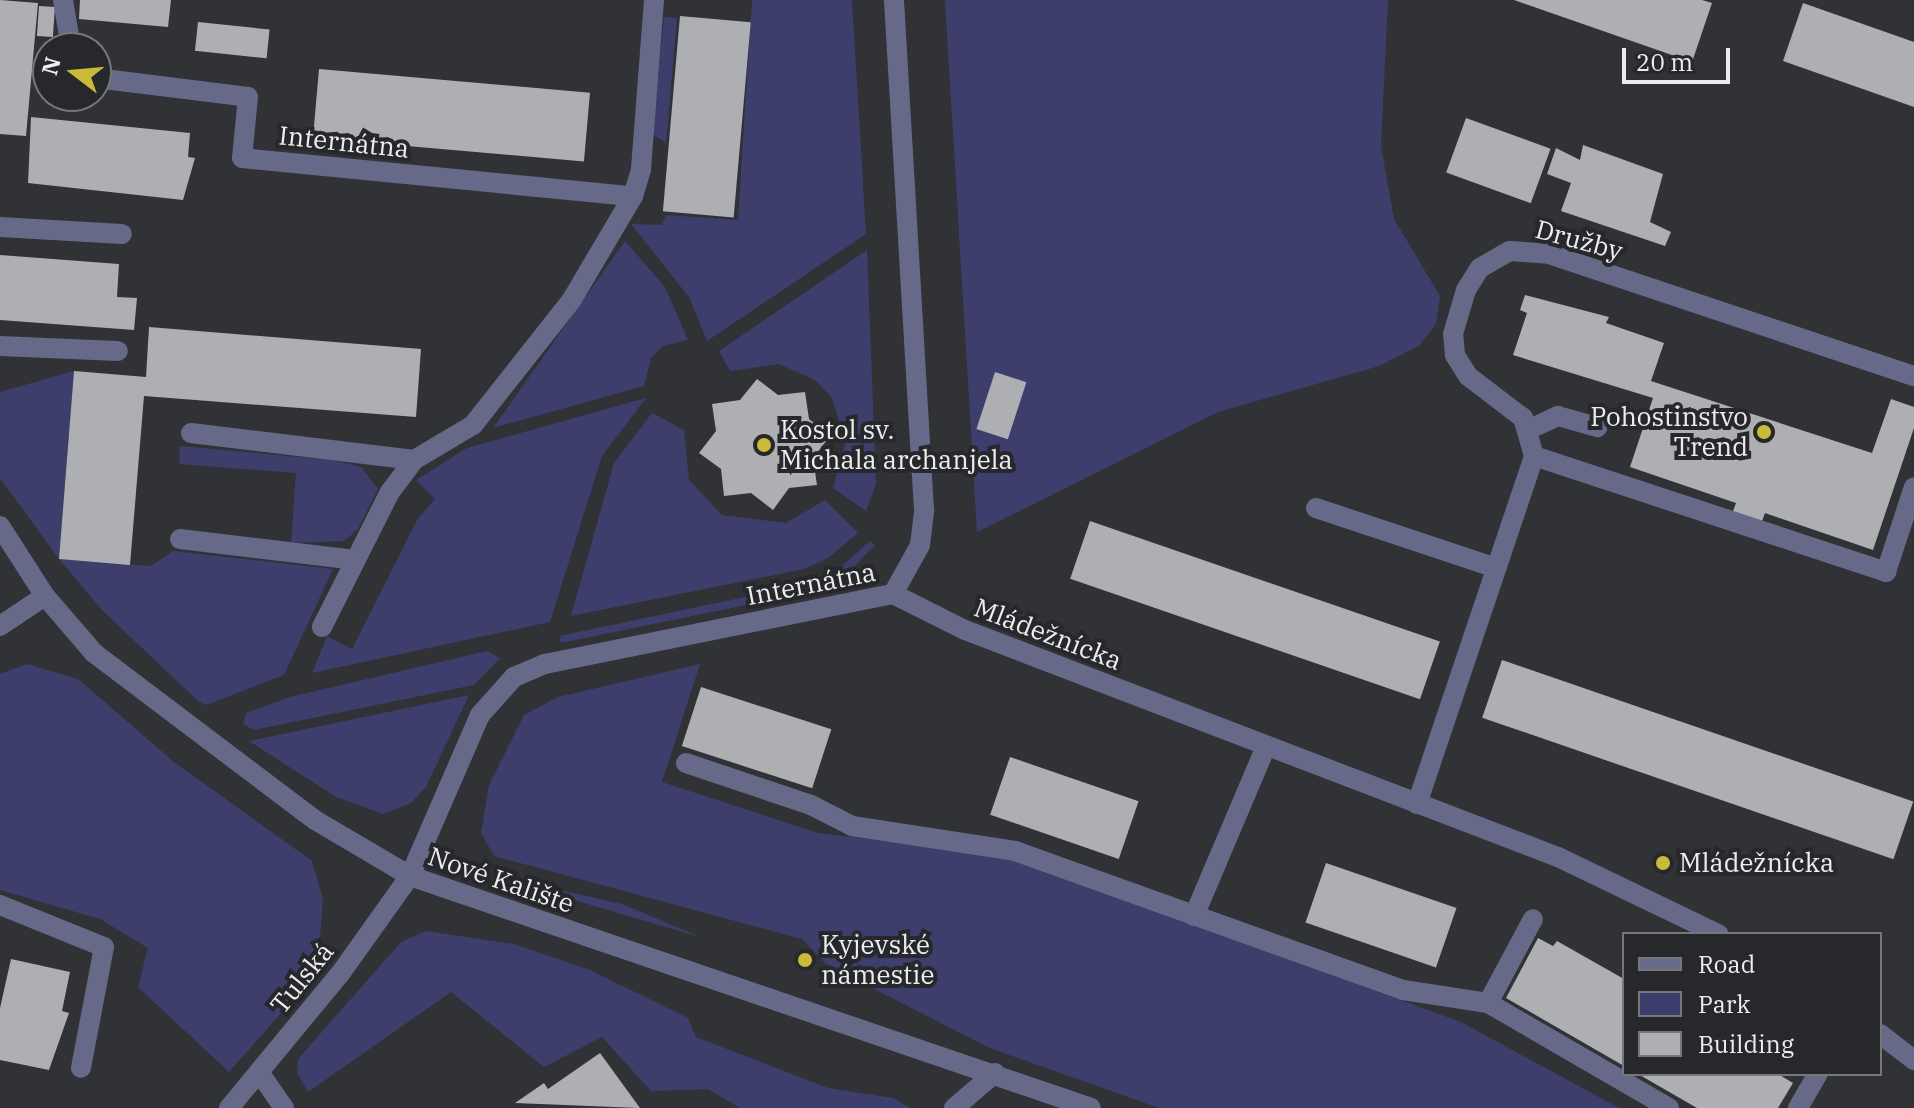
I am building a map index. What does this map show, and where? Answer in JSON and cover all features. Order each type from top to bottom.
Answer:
[{"type":"street","points":[[63,0],[68,32]]},
{"type":"street","points":[[322,627],[355,560],[414,460],[462,433],[499,398],[571,301],[633,196],[641,169],[654,0]]},
{"type":"street","name":"Internátna","points":[[410,876],[480,715],[514,677],[545,664],[893,594],[920,545],[924,510],[894,0]]},
{"type":"street","name":"Internátna","points":[[112,80],[248,97],[242,158],[633,196]]},
{"type":"street","points":[[0,227],[122,234]]},
{"type":"street","name":"Družby","points":[[1530,429],[1460,368],[1452,344],[1471,278],[1510,251],[1549,254],[1914,376]]},
{"type":"street","points":[[0,346],[118,351]]},
{"type":"street","points":[[1417,804],[1534,456],[1530,429],[1558,416],[1597,427]]},
{"type":"street","points":[[191,433],[414,460]]},
{"type":"street","points":[[1534,456],[1886,572],[1914,487]]},
{"type":"street","points":[[1316,508],[1496,568]]},
{"type":"street","name":"Nové Kalište","points":[[0,526],[45,596],[94,653],[188,729],[315,820],[410,876],[1091,1108]]},
{"type":"street","points":[[180,539],[355,560]]},
{"type":"street","name":"Mládežnícka","points":[[893,594],[965,630],[1601,875],[1714,932]]},
{"type":"street","points":[[0,626],[45,596]]},
{"type":"street","points":[[1194,916],[1266,746]]},
{"type":"street","points":[[686,763],[852,826],[993,845],[1403,990],[1488,1003],[1669,1108]]},
{"type":"street","name":"Tulská","points":[[229,1108],[410,876]]},
{"type":"street","points":[[0,905],[104,947],[81,1068]]},
{"type":"street","points":[[1488,1003],[1533,919]]},
{"type":"street","points":[[1882,1036],[1914,1060]]},
{"type":"street","points":[[259,1072],[284,1108]]},
{"type":"street","points":[[954,1108],[995,1073]]},
{"type":"street","points":[[1798,1108],[1817,1076]]},
{"type":"green space","points":[[752,0],[852,0],[866,234],[707,341],[689,297],[631,224],[662,225],[666,215],[738,220]]},
{"type":"green space","points":[[945,0],[1388,0],[1381,146],[1394,219],[1440,296],[1436,324],[1419,346],[1379,366],[1218,412],[977,532]]},
{"type":"green space","points":[[664,17],[677,18],[666,143],[652,134]]},
{"type":"green space","points":[[625,241],[665,287],[688,340],[663,346],[651,358],[644,386],[493,428]]},
{"type":"green space","points":[[867,250],[876,484],[866,511],[833,488],[846,441],[832,398],[815,380],[779,364],[730,371],[719,351]]},
{"type":"green space","points":[[74,371],[59,559],[0,478],[0,392]]},
{"type":"green space","points":[[646,398],[602,456],[550,622],[312,673],[327,636],[352,649],[417,520],[435,499],[416,480],[467,448]]},
{"type":"green space","points":[[652,413],[684,430],[689,480],[722,515],[786,523],[825,500],[858,533],[828,558],[804,569],[571,616],[614,463]]},
{"type":"green space","points":[[180,446],[331,460],[361,467],[378,489],[358,529],[344,541],[291,543],[296,473],[179,464]]},
{"type":"green space","points":[[870,541],[875,545],[849,572],[799,594],[561,643],[559,636],[798,586],[843,565]]},
{"type":"green space","points":[[173,551],[333,569],[284,675],[206,705],[103,611],[59,559],[151,566]]},
{"type":"green space","points":[[487,651],[500,658],[474,685],[254,730],[243,724],[246,713],[290,697]]},
{"type":"green space","points":[[27,664],[78,679],[174,762],[312,861],[323,899],[319,950],[297,995],[229,1072],[138,987],[148,948],[100,919],[0,890],[0,674]]},
{"type":"green space","points":[[700,664],[662,782],[818,833],[1001,854],[1461,1022],[1619,1108],[1159,1108],[990,1048],[827,965],[802,939],[494,856],[481,833],[489,785],[524,715],[558,697]]},
{"type":"green space","points":[[469,695],[426,787],[411,803],[383,814],[336,797],[249,741]]},
{"type":"green space","points":[[524,882],[622,904],[703,938],[523,885]]},
{"type":"green space","points":[[426,931],[514,944],[590,970],[688,1018],[696,1037],[828,1088],[893,1098],[910,1108],[740,1108],[708,1089],[651,1091],[602,1037],[544,1067],[451,992],[308,1092],[297,1073],[298,1059],[401,942]]},
{"type":"building","points":[[0,0],[38,3],[35,32],[32,32],[26,136],[0,134]]},
{"type":"building","points":[[80,0],[171,0],[168,27],[79,19]]},
{"type":"building","points":[[1514,0],[1702,0],[1712,3],[1692,62]]},
{"type":"building","points":[[1803,3],[1914,42],[1914,107],[1783,61]]},
{"type":"building","points":[[39,6],[55,7],[53,32],[37,32]]},
{"type":"building","points":[[680,16],[751,22],[734,217],[663,211]]},
{"type":"building","points":[[198,22],[270,30],[267,58],[195,51]]},
{"type":"building","points":[[319,69],[590,93],[584,161],[313,138]]},
{"type":"building","points":[[31,117],[190,133],[188,157],[195,158],[183,200],[28,183]]},
{"type":"building","points":[[1466,118],[1551,149],[1531,203],[1446,173]]},
{"type":"building","points":[[1583,145],[1663,174],[1650,222],[1671,232],[1665,246],[1561,211],[1571,183],[1547,174],[1556,148],[1580,160]]},
{"type":"building","points":[[0,255],[119,264],[117,297],[137,298],[134,330],[0,320]]},
{"type":"building","points":[[1525,295],[1609,317],[1606,323],[1664,343],[1651,381],[1872,453],[1891,399],[1914,407],[1914,428],[1873,550],[1765,513],[1761,524],[1732,514],[1736,503],[1630,467],[1653,398],[1513,355],[1527,313],[1520,310]]},
{"type":"building","points":[[149,327],[421,349],[416,417],[144,396],[130,565],[59,559],[74,371],[146,377]]},
{"type":"building","points":[[995,372],[1026,382],[1008,439],[976,429]]},
{"type":"building","name":"Kostol sv. Michala archanjela","points":[[757,379],[778,395],[805,392],[809,419],[830,436],[813,458],[817,485],[789,488],[773,510],[751,493],[724,496],[721,469],[699,453],[716,431],[712,404],[740,400]]},
{"type":"building","points":[[1090,521],[1440,641],[1420,699],[1070,579]]},
{"type":"building","points":[[1502,660],[1913,802],[1893,859],[1482,718]]},
{"type":"building","points":[[701,687],[831,729],[812,788],[682,746]]},
{"type":"building","points":[[1010,757],[1139,801],[1119,859],[990,815]]},
{"type":"building","points":[[1326,863],[1456,908],[1436,967],[1305,923]]},
{"type":"building","points":[[1538,938],[1553,946],[1557,941],[1622,978],[1622,1065],[1506,998]]},
{"type":"building","points":[[11,959],[70,972],[62,1011],[69,1013],[49,1070],[0,1060],[0,1008]]},
{"type":"building","points":[[600,1053],[640,1108],[515,1103],[544,1083],[548,1089]]},
{"type":"building","points":[[1641,1076],[1781,1076],[1793,1083],[1778,1108],[1697,1108]]},
{"type":"place","name":"Pohostinstvo Trend","points":[[1764,432]]},
{"type":"place","name":"Kostol sv. Michala archanjela","points":[[764,445]]},
{"type":"place","name":"Mládežnícka","points":[[1663,863]]},
{"type":"place","name":"Kyjevské námestie","points":[[805,960]]}]
